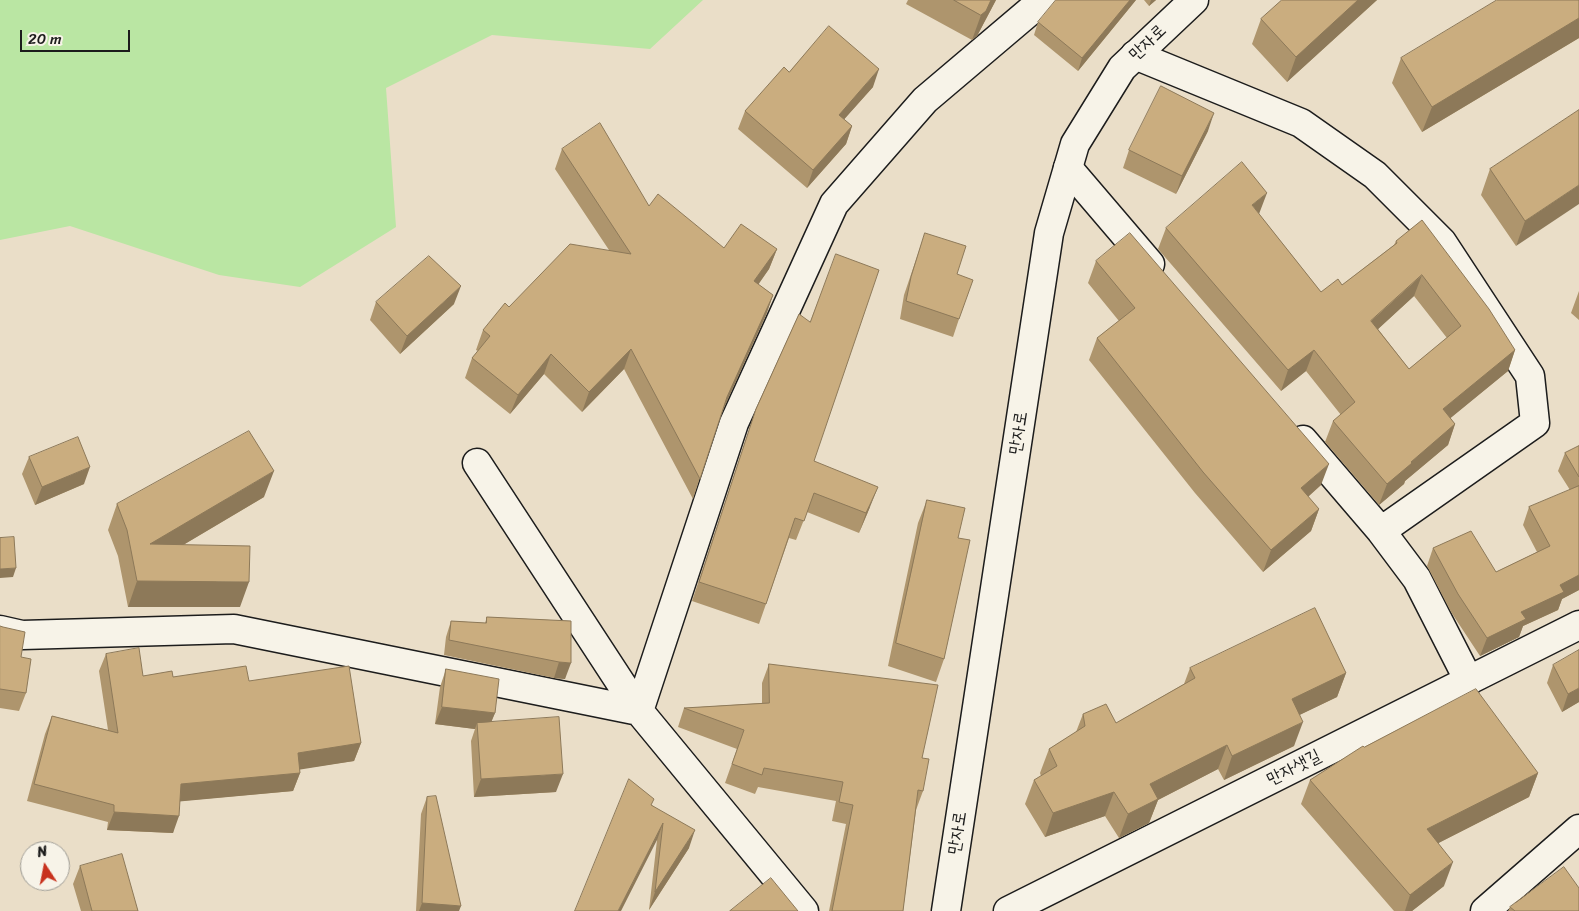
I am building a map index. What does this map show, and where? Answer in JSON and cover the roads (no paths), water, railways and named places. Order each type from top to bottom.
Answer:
[{"type":"street","points":[[638,711],[734,423],[834,204],[925,100],[1043,0]]},
{"type":"street","name":"만자로","points":[[946,911],[1049,233],[1075,144],[1122,68],[1194,0]]},
{"type":"street","points":[[1135,55],[1301,123],[1376,175],[1442,242],[1530,376],[1535,423],[1381,531]]},
{"type":"street","points":[[1068,168],[1166,282]]},
{"type":"street","points":[[1290,425],[1381,531],[1417,579],[1469,680]]},
{"type":"street","points":[[477,463],[638,711],[804,911]]},
{"type":"street","name":"만자샛길","points":[[1008,911],[1579,625]]},
{"type":"street","points":[[0,630],[22,635],[234,630],[638,711]]},
{"type":"street","points":[[1485,911],[1579,829]]}]
